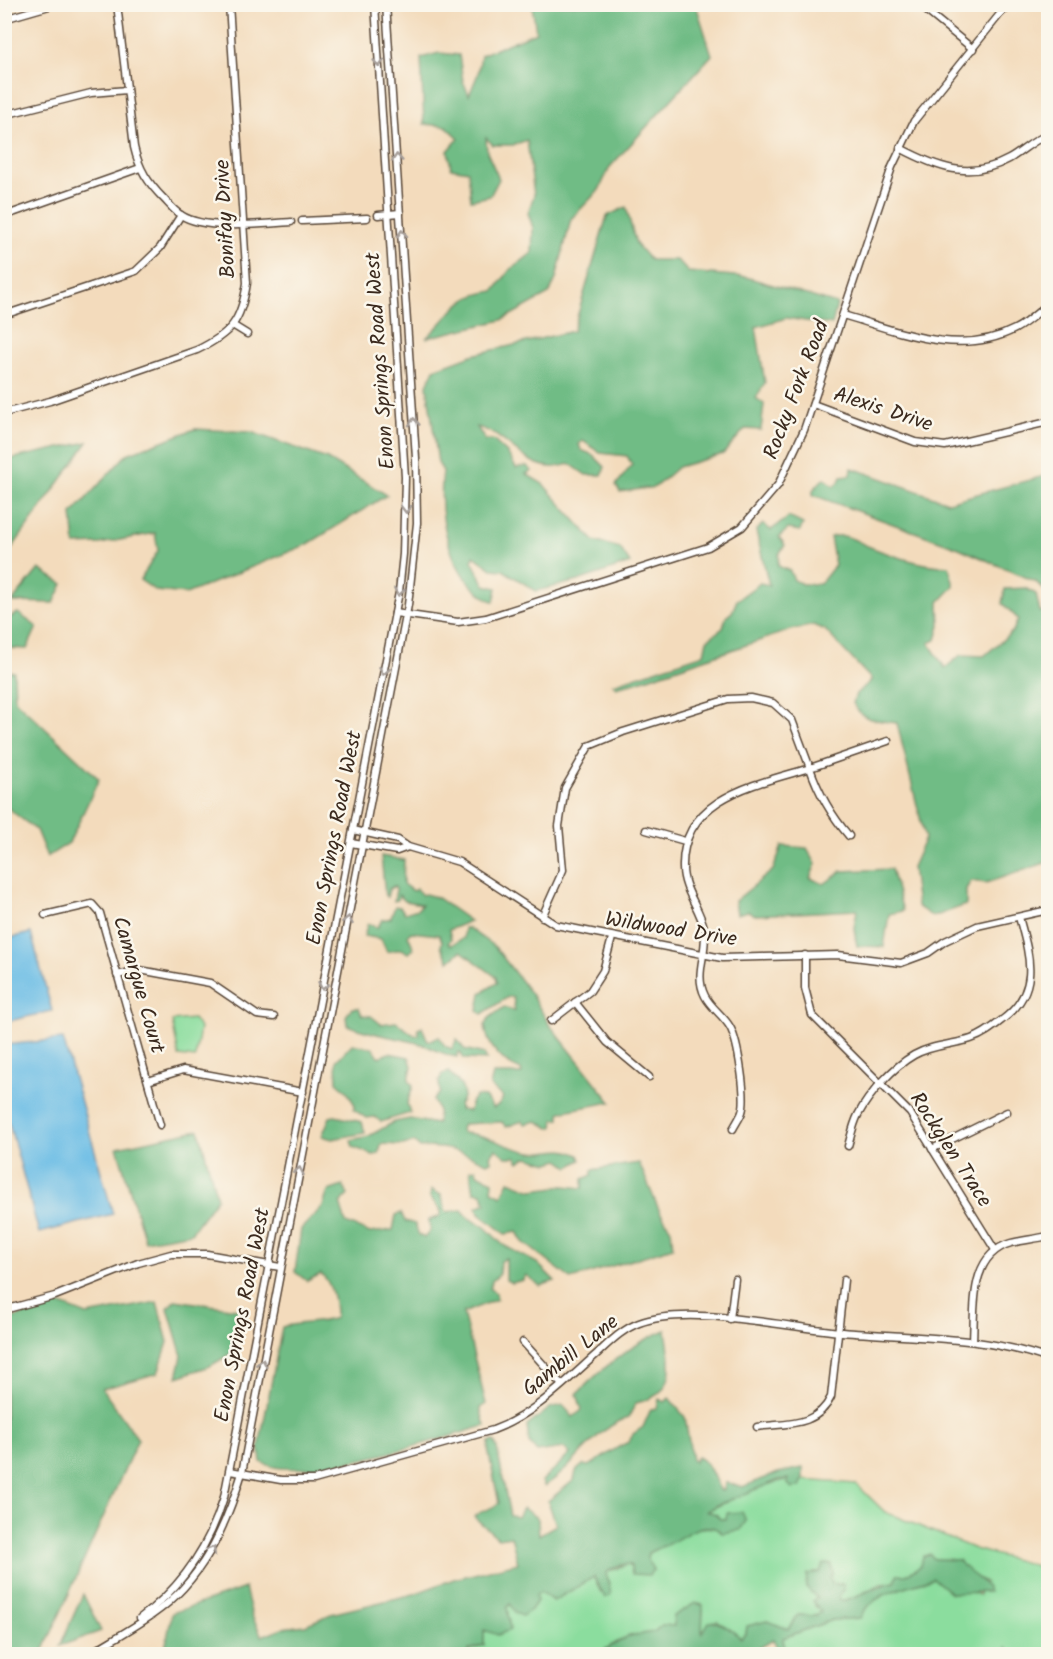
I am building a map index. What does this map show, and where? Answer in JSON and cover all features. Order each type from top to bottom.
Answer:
[{"type":"street","points":[[4,19],[56,4]]},
{"type":"street","points":[[117,4],[134,147],[140,168],[151,186],[181,215],[211,223],[244,225],[291,222]]},
{"type":"street","name":"Bonifay Drive","points":[[229,4],[247,283],[244,303],[234,326]]},
{"type":"street","name":"Enon Springs Road West","points":[[122,1633],[167,1596],[197,1558],[215,1523],[230,1471],[395,614],[403,554],[405,477],[375,4]]},
{"type":"street","name":"Enon Springs Road West","points":[[122,1633],[166,1604],[196,1573],[225,1526],[242,1473],[408,605],[415,558],[418,504],[386,4]]},
{"type":"street","points":[[918,4],[973,49]]},
{"type":"street","name":"Rocky Fork Road","points":[[395,614],[458,622],[486,618],[708,547],[742,526],[778,485],[804,430],[900,148],[914,121],[1008,4]]},
{"type":"street","points":[[4,116],[91,93],[127,90]]},
{"type":"street","points":[[900,148],[935,167],[967,171],[988,168],[1008,160],[1048,135]]},
{"type":"street","points":[[4,216],[140,168]]},
{"type":"street","points":[[378,215],[400,213]]},
{"type":"street","points":[[4,315],[136,271],[160,248],[181,215]]},
{"type":"street","points":[[302,221],[367,218]]},
{"type":"street","points":[[843,315],[907,334],[954,343],[996,336],[1015,329],[1048,304]]},
{"type":"street","points":[[4,413],[50,401],[198,350],[218,339],[234,326],[247,334]]},
{"type":"street","name":"Alexis Drive","points":[[813,404],[915,442],[945,447],[1048,422]]},
{"type":"street","points":[[542,917],[563,870],[559,826],[565,788],[589,746],[623,732],[729,699],[751,698],[773,703],[792,720],[817,790],[849,836]]},
{"type":"street","points":[[733,1129],[743,1111],[743,1088],[735,1038],[731,1029],[713,1009],[704,994],[700,972],[704,929],[689,893],[683,870],[685,841],[705,812],[726,795],[888,741]]},
{"type":"street","name":"Wildwood Drive","points":[[353,830],[398,840],[408,848],[459,861],[556,925],[703,955],[742,958],[840,955],[901,963],[928,953],[945,941],[977,926],[1048,910]]},
{"type":"street","points":[[646,830],[685,841]]},
{"type":"street","name":"Wildwood Drive","points":[[351,843],[397,851],[408,848]]},
{"type":"street","name":"Camargue Court","points":[[45,915],[92,904],[100,913],[160,1125]]},
{"type":"street","points":[[848,1146],[858,1115],[882,1083],[904,1061],[924,1050],[972,1039],[988,1031],[1023,1000],[1029,982],[1029,967],[1019,917]]},
{"type":"street","points":[[551,1021],[590,991],[603,971],[612,938]]},
{"type":"street","name":"Rockglen Trace","points":[[805,955],[805,988],[812,1015],[910,1113],[995,1250]]},
{"type":"street","points":[[117,975],[140,970],[210,982],[257,1015],[274,1017]]},
{"type":"street","points":[[575,1002],[607,1042],[649,1077]]},
{"type":"street","points":[[148,1081],[183,1070],[303,1092]]},
{"type":"street","points":[[932,1149],[1007,1112]]},
{"type":"street","points":[[973,1341],[977,1282],[986,1260],[995,1250],[1010,1244],[1048,1236]]},
{"type":"street","points":[[4,1310],[55,1296],[138,1263],[171,1254],[188,1253],[280,1267]]},
{"type":"street","points":[[730,1319],[735,1279]]},
{"type":"street","points":[[758,1427],[805,1421],[818,1416],[826,1407],[831,1397],[844,1280]]},
{"type":"street","name":"Gambill Lane","points":[[230,1471],[281,1480],[314,1480],[509,1424],[621,1333],[639,1323],[702,1317],[730,1319],[840,1332],[973,1341],[1013,1348],[1048,1359]]},
{"type":"street","points":[[523,1342],[561,1384]]},
{"type":"street","points":[[89,1654],[122,1633]]},
{"type":"green space","points":[[532,5],[696,5],[712,55],[610,167],[599,190],[571,219],[556,279],[549,294],[502,320],[426,338],[462,302],[481,293],[494,291],[509,271],[532,253],[533,228],[528,213],[534,195],[527,140],[513,145],[493,145],[486,138],[487,152],[499,179],[490,196],[471,200],[468,171],[451,168],[448,151],[459,138],[446,126],[424,124],[421,58],[439,53],[459,55],[463,81],[469,95],[478,74],[481,55],[536,32]]},
{"type":"green space","points":[[626,207],[636,244],[650,260],[677,260],[688,272],[746,277],[837,304],[832,325],[786,318],[756,327],[765,383],[756,398],[764,404],[761,430],[745,429],[723,454],[678,467],[655,487],[620,492],[616,485],[632,465],[627,456],[600,453],[583,441],[579,444],[581,450],[593,455],[605,467],[602,475],[586,475],[570,464],[558,467],[540,465],[487,430],[477,427],[485,440],[493,440],[508,454],[516,468],[527,466],[532,471],[526,474],[543,484],[594,541],[620,548],[630,563],[578,581],[536,591],[503,570],[492,569],[474,556],[472,561],[485,585],[497,588],[494,602],[466,579],[449,546],[442,508],[443,471],[438,463],[427,385],[434,369],[472,355],[573,331],[607,216]]},
{"type":"green space","points":[[195,429],[251,432],[327,459],[387,495],[308,544],[186,594],[156,591],[140,580],[158,551],[155,533],[100,544],[75,545],[72,514],[127,454]]},
{"type":"green space","points":[[88,442],[5,558],[5,460]]},
{"type":"green space","points":[[852,468],[948,502],[1048,475],[1048,612],[1047,593],[1036,582],[959,548],[813,495],[813,490],[824,478],[834,486],[839,482],[841,476],[851,475]]},
{"type":"green space","points":[[789,517],[803,524],[800,531],[788,529],[779,537],[785,545],[779,554],[778,566],[790,571],[794,580],[802,584],[820,584],[835,565],[830,537],[837,536],[851,538],[909,560],[929,565],[949,566],[954,586],[939,602],[940,626],[936,640],[929,643],[945,668],[961,655],[984,656],[1013,631],[1018,619],[1002,603],[1005,589],[1025,588],[1036,594],[1040,612],[1048,612],[1048,862],[986,883],[971,881],[966,889],[966,905],[933,917],[917,906],[912,867],[925,838],[897,723],[871,719],[856,709],[853,703],[856,694],[872,680],[825,630],[814,625],[791,630],[636,682],[616,687],[613,684],[704,654],[707,640],[723,628],[726,617],[732,612],[737,600],[760,583],[769,585],[756,531],[763,524],[771,530]]},
{"type":"green space","points":[[39,569],[63,584],[54,603],[12,602]]},
{"type":"green space","points":[[18,613],[37,627],[27,649],[5,648],[5,620]]},
{"type":"green space","points":[[4,670],[14,672],[15,700],[99,779],[69,843],[47,857],[36,830],[5,806]]},
{"type":"green space","points":[[782,846],[807,848],[816,864],[810,878],[824,884],[842,871],[891,869],[903,911],[889,914],[884,947],[857,946],[854,928],[857,910],[755,915],[748,911],[737,914],[735,901],[773,870]]},
{"type":"green space","points":[[381,856],[404,860],[403,884],[413,891],[416,889],[422,895],[436,897],[470,921],[449,930],[451,939],[448,943],[451,945],[464,938],[464,928],[468,928],[495,947],[531,994],[549,1024],[611,1102],[564,1111],[560,1113],[560,1119],[554,1120],[553,1127],[549,1128],[537,1121],[525,1124],[522,1121],[506,1127],[502,1122],[463,1124],[462,1133],[480,1136],[532,1152],[560,1150],[572,1152],[579,1155],[581,1160],[569,1167],[559,1160],[549,1163],[527,1157],[519,1162],[516,1157],[506,1157],[496,1149],[490,1156],[491,1161],[487,1163],[455,1151],[420,1148],[414,1142],[403,1145],[381,1144],[379,1154],[373,1155],[353,1147],[351,1140],[369,1136],[394,1122],[410,1119],[437,1124],[438,1111],[433,1100],[440,1093],[439,1081],[442,1074],[449,1072],[460,1085],[463,1096],[459,1105],[460,1110],[469,1111],[471,1102],[476,1096],[485,1097],[493,1108],[500,1104],[503,1097],[490,1086],[493,1074],[522,1074],[521,1070],[508,1063],[492,1047],[485,1025],[489,1018],[504,1007],[515,1011],[513,997],[508,997],[482,1014],[478,1011],[481,993],[497,983],[496,977],[461,951],[449,961],[441,946],[442,941],[439,935],[411,932],[408,935],[414,949],[408,953],[402,949],[387,952],[381,939],[364,936],[368,923],[377,928],[382,920],[391,918],[395,906],[400,907],[405,913],[418,909],[422,904],[405,901],[399,895],[398,900],[394,901],[396,889],[394,886],[389,889],[387,897],[385,895]]},
{"type":"green space","points":[[352,1008],[359,1008],[362,1015],[371,1016],[381,1024],[396,1022],[414,1035],[419,1035],[418,1029],[422,1027],[428,1041],[439,1037],[445,1046],[452,1049],[457,1039],[464,1049],[484,1054],[487,1060],[464,1059],[460,1052],[457,1053],[457,1057],[444,1054],[421,1044],[347,1025],[346,1016]]},
{"type":"green space","points":[[193,1019],[200,1028],[195,1058],[179,1056],[172,1021]]},
{"type":"green space","points":[[352,1044],[373,1048],[379,1057],[389,1053],[409,1057],[412,1066],[409,1080],[413,1086],[407,1103],[410,1113],[381,1122],[375,1117],[366,1118],[353,1109],[355,1105],[346,1090],[337,1082],[336,1061]]},
{"type":"green space","points":[[330,1117],[362,1122],[365,1133],[332,1139],[322,1136]]},
{"type":"green space","points":[[199,1130],[217,1198],[191,1233],[145,1241],[117,1147]]},
{"type":"green space","points":[[639,1163],[660,1212],[671,1229],[673,1247],[571,1279],[523,1242],[517,1232],[505,1234],[479,1213],[477,1207],[486,1203],[482,1193],[474,1192],[470,1170],[476,1169],[477,1174],[493,1181],[492,1191],[502,1196],[509,1181],[532,1190],[564,1186],[583,1188],[583,1179],[592,1175],[592,1170]]},
{"type":"green space","points":[[343,1186],[348,1195],[340,1203],[346,1223],[370,1233],[393,1230],[396,1215],[401,1213],[405,1221],[415,1224],[419,1235],[424,1238],[430,1231],[429,1220],[440,1216],[441,1211],[430,1197],[431,1190],[441,1195],[446,1212],[462,1210],[469,1218],[485,1227],[503,1245],[537,1263],[555,1281],[540,1286],[526,1275],[523,1280],[512,1283],[506,1280],[506,1258],[500,1262],[499,1275],[492,1281],[490,1289],[496,1293],[497,1299],[463,1313],[486,1404],[480,1408],[485,1426],[370,1458],[305,1468],[279,1468],[261,1462],[259,1447],[282,1327],[335,1318],[332,1294],[325,1278],[321,1274],[307,1281],[295,1272],[301,1229],[323,1206],[328,1191]]},
{"type":"green space","points":[[175,1300],[243,1310],[234,1352],[210,1366],[177,1377],[182,1356],[168,1308]]},
{"type":"green space","points":[[157,1302],[168,1342],[158,1373],[102,1389],[138,1439],[42,1654],[5,1654],[5,1320],[59,1304],[87,1315]]},
{"type":"green space","points":[[666,1330],[670,1366],[666,1385],[660,1393],[636,1403],[628,1418],[604,1430],[565,1470],[544,1486],[542,1481],[570,1454],[564,1448],[537,1452],[529,1443],[527,1426],[550,1408],[563,1405],[573,1417],[582,1410],[577,1394],[597,1375],[629,1349]]},
{"type":"green space","points":[[669,1398],[685,1417],[692,1460],[694,1462],[697,1457],[706,1464],[721,1491],[724,1490],[725,1482],[742,1487],[778,1473],[803,1468],[803,1480],[800,1486],[792,1488],[788,1484],[788,1479],[779,1480],[715,1506],[707,1511],[716,1514],[720,1519],[726,1519],[727,1513],[742,1512],[746,1521],[740,1530],[722,1533],[709,1527],[695,1529],[648,1553],[647,1558],[653,1570],[649,1575],[632,1574],[631,1565],[624,1564],[615,1567],[606,1573],[611,1594],[605,1598],[594,1577],[553,1601],[541,1592],[536,1595],[537,1601],[531,1610],[522,1616],[515,1613],[510,1604],[507,1607],[510,1630],[498,1635],[484,1630],[484,1645],[469,1650],[469,1654],[164,1654],[172,1613],[245,1588],[252,1616],[262,1636],[282,1628],[305,1625],[331,1614],[414,1594],[454,1579],[518,1563],[511,1536],[498,1538],[474,1517],[499,1503],[488,1449],[489,1442],[494,1441],[497,1448],[510,1516],[518,1517],[523,1508],[538,1519],[539,1535],[556,1525],[548,1501],[574,1480],[576,1471],[583,1465],[589,1466],[629,1442],[633,1434],[643,1427],[651,1409],[657,1408],[659,1399],[665,1402]]},
{"type":"green space","points":[[789,1479],[788,1484],[800,1486],[803,1480],[856,1484],[885,1512],[975,1549],[1048,1569],[1048,1654],[1010,1654],[1007,1647],[1007,1654],[785,1654],[783,1638],[832,1620],[860,1618],[865,1609],[882,1596],[933,1578],[951,1593],[969,1591],[979,1595],[985,1582],[965,1571],[959,1560],[934,1559],[895,1582],[881,1584],[851,1599],[840,1601],[838,1596],[843,1584],[833,1584],[825,1574],[813,1572],[806,1587],[816,1594],[815,1606],[822,1612],[815,1616],[798,1615],[788,1629],[767,1621],[747,1626],[746,1634],[741,1638],[717,1621],[701,1634],[703,1611],[674,1626],[662,1625],[654,1632],[619,1641],[601,1652],[469,1654],[469,1651],[484,1645],[484,1630],[509,1620],[507,1607],[510,1604],[541,1592],[553,1601],[594,1577],[601,1593],[609,1583],[605,1573],[627,1564],[653,1570],[647,1558],[648,1553],[688,1532],[706,1528],[740,1530],[726,1519],[720,1519],[707,1511],[758,1487]]},
{"type":"green space","points":[[930,1554],[934,1559],[959,1560],[989,1592],[951,1593],[933,1578],[881,1596],[865,1609],[860,1618],[832,1620],[783,1638],[785,1654],[780,1654],[773,1640],[749,1654],[580,1654],[601,1652],[629,1636],[654,1632],[662,1625],[674,1626],[674,1616],[695,1603],[703,1605],[702,1633],[709,1622],[723,1625],[741,1638],[746,1634],[747,1626],[767,1621],[788,1629],[798,1615],[815,1616],[821,1612],[813,1601],[817,1598],[806,1587],[807,1574],[820,1572],[823,1564],[832,1564],[833,1574],[830,1578],[833,1584],[843,1584],[844,1590],[839,1596],[840,1601],[895,1582],[897,1575],[906,1575],[921,1566],[923,1556]]},
{"type":"green space","points":[[83,1594],[101,1631],[60,1646]]},
{"type":"water","points":[[31,933],[52,1011],[5,1022],[5,939]]},
{"type":"water","points":[[63,1039],[113,1214],[39,1233],[5,1109],[5,1045]]}]
